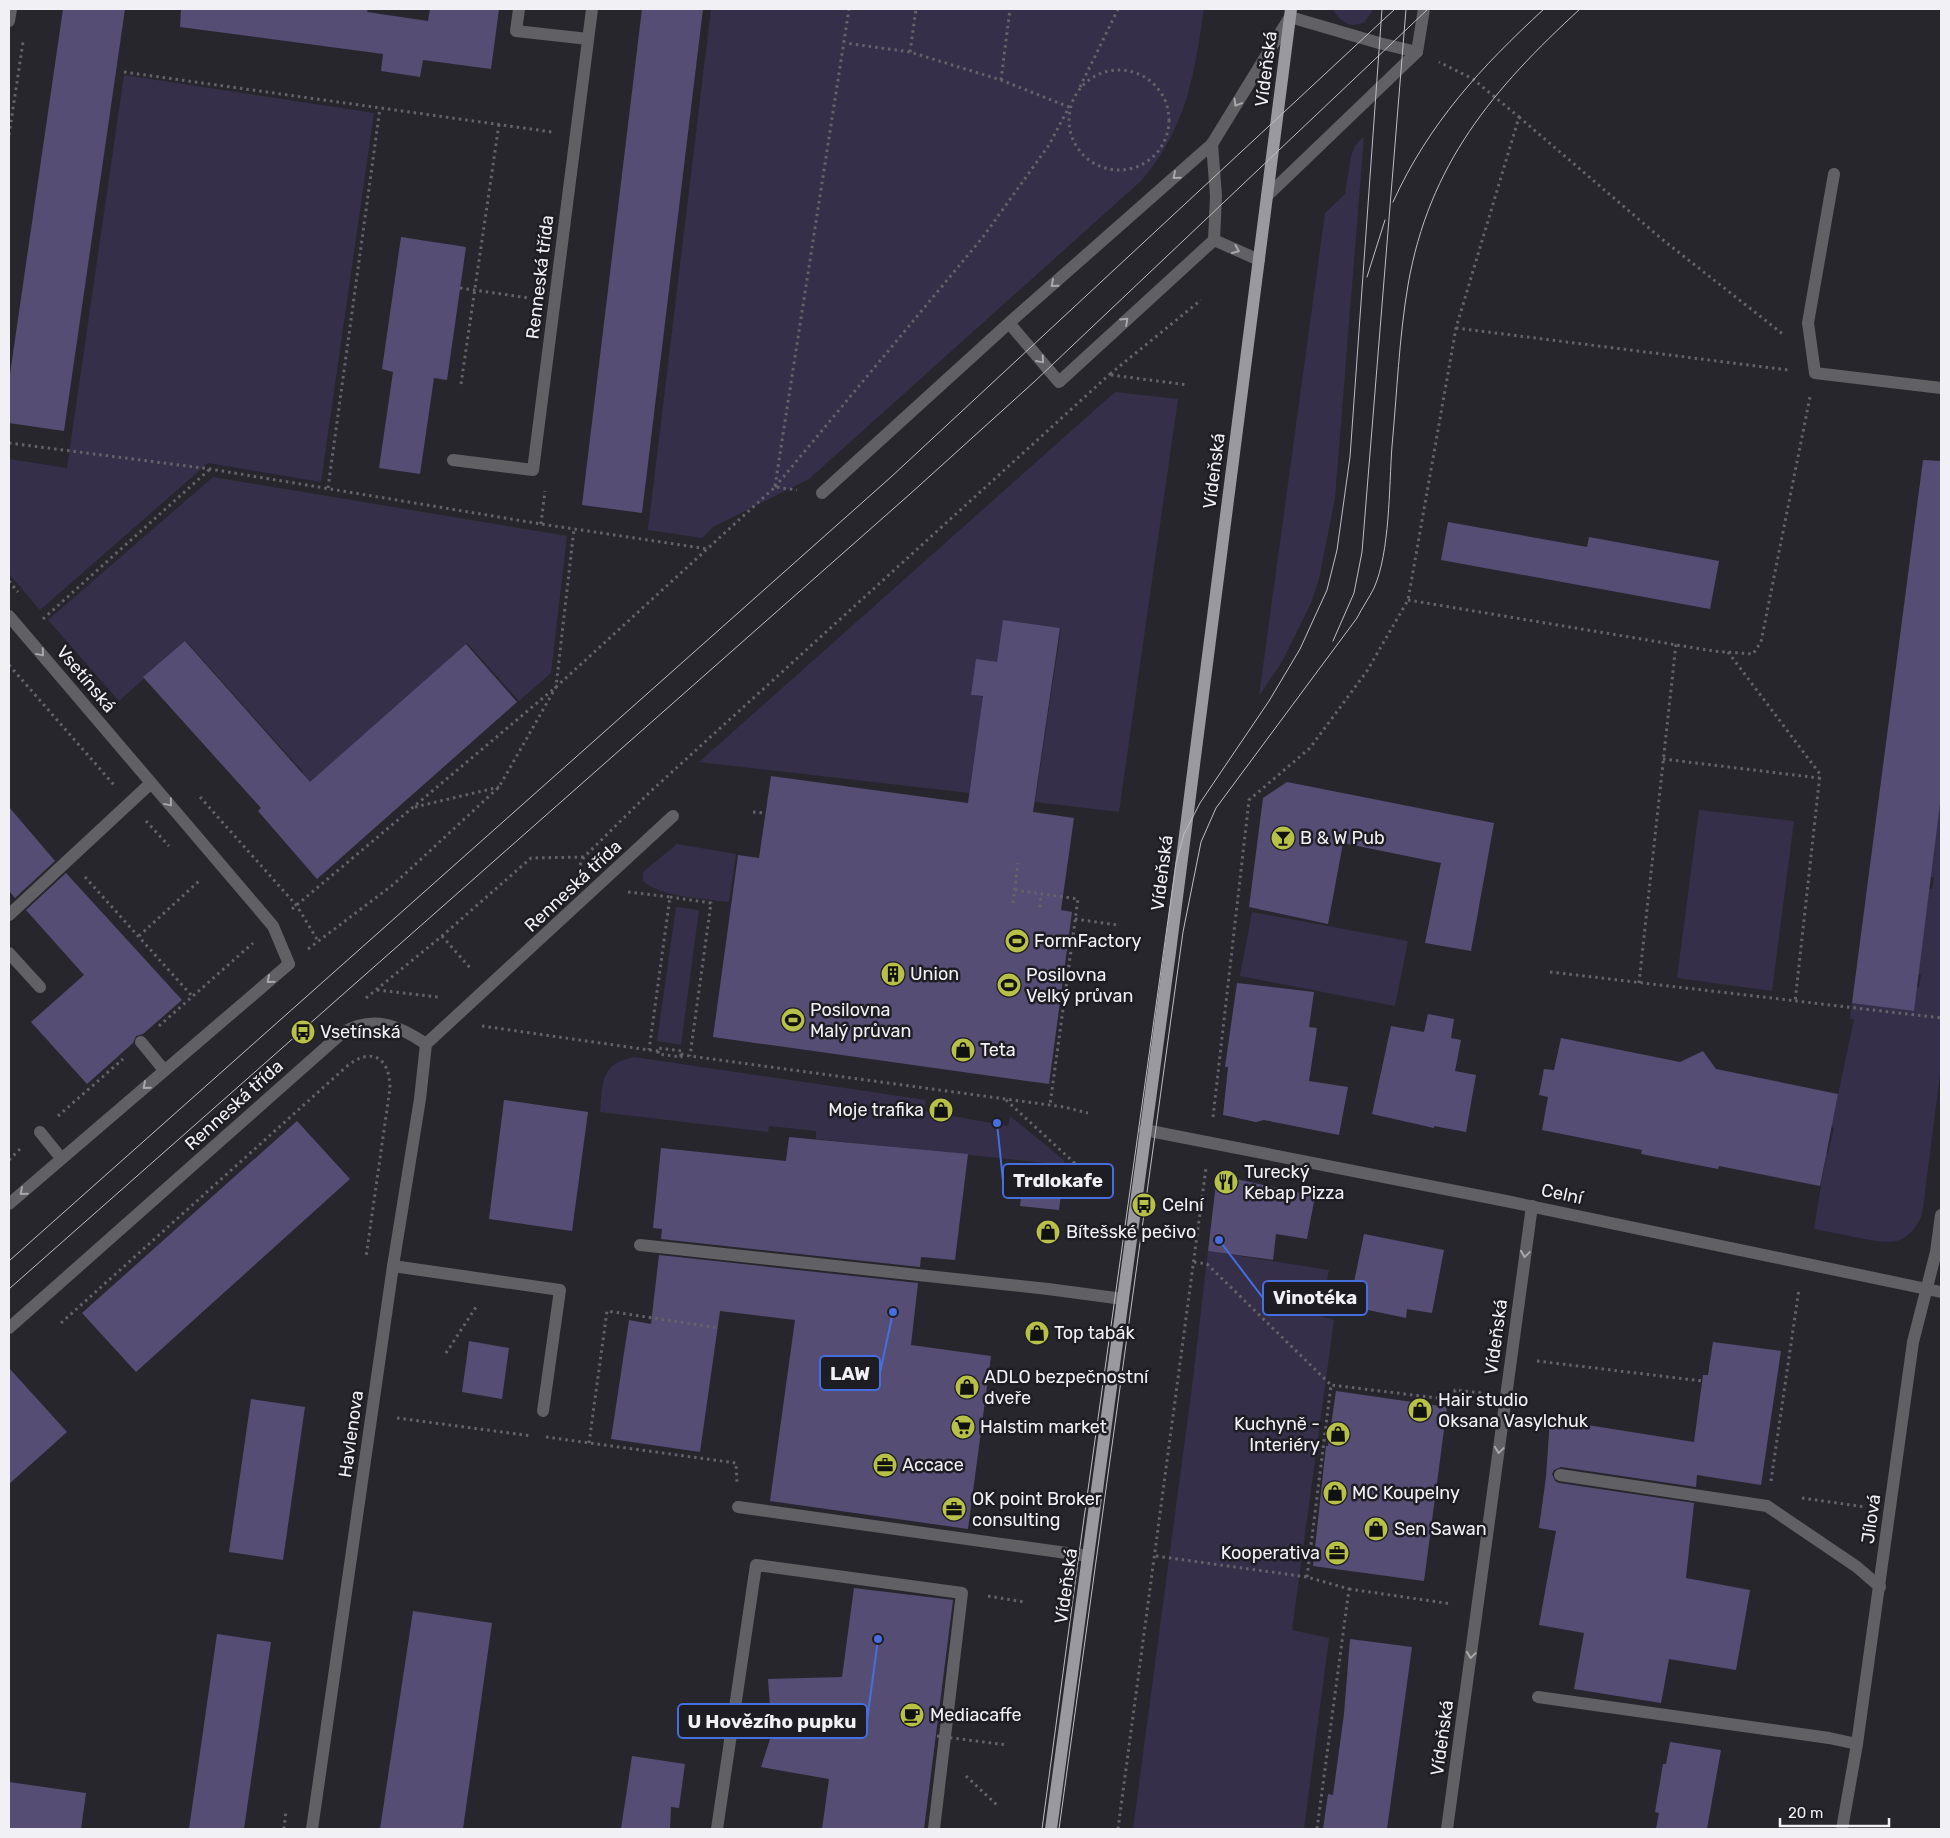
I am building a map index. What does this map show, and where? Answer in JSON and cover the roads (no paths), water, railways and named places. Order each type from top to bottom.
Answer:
[{"type":"main road","name":"Vídeňská","points":[[1051,1829],[1170,952],[1291,13]]},
{"type":"street","points":[[9,22],[11,9]]},
{"type":"street","points":[[519,9],[516,31],[588,39]]},
{"type":"street","name":"Renneská třída","points":[[454,460],[533,470],[592,9]]},
{"type":"street","points":[[1267,196],[1417,52],[1424,9]]},
{"type":"street","points":[[822,493],[1009,323],[1212,144],[1291,13],[1379,43],[1417,52]]},
{"type":"street","points":[[1009,323],[1059,382],[1214,240],[1216,196],[1212,144]]},
{"type":"street","points":[[1834,174],[1808,323],[1815,373],[1941,388]]},
{"type":"street","points":[[1214,240],[1259,260]]},
{"type":"street","name":"Vsetínská","points":[[9,616],[273,926],[289,964],[164,1070]]},
{"type":"street","points":[[9,916],[68,858],[151,783]]},
{"type":"street","name":"Renneská třída","points":[[9,1328],[342,1033],[368,1022],[411,1034],[426,1044],[673,816]]},
{"type":"street","points":[[9,953],[40,987]]},
{"type":"street","points":[[9,1204],[164,1070],[141,1042]]},
{"type":"street","name":"Havlenova","points":[[312,1829],[393,1266],[420,1099],[426,1044]]},
{"type":"street","name":"Celní","points":[[1145,1130],[1532,1206],[1941,1292]]},
{"type":"street","points":[[40,1132],[62,1158]]},
{"type":"street","name":"Vídeňská","points":[[1448,1829],[1532,1206]]},
{"type":"street","name":"Jílová","points":[[1842,1829],[1857,1744],[1880,1587],[1913,1342],[1928,1289],[1941,1215]]},
{"type":"street","points":[[640,1245],[1123,1299]]},
{"type":"street","points":[[393,1266],[560,1290],[543,1411]]},
{"type":"street","points":[[1560,1475],[1768,1506],[1857,1567],[1880,1587]]},
{"type":"street","points":[[738,1507],[1088,1556]]},
{"type":"street","points":[[717,1829],[756,1565],[962,1593],[934,1829]]},
{"type":"street","points":[[1538,1696],[1857,1744]]},
{"type":"tram line","points":[[1042,1829],[1176,863],[1184,834],[1200,803],[1269,701],[1300,649],[1327,590],[1337,550],[1350,457],[1382,9]]},
{"type":"tram line","points":[[9,1261],[891,477],[1395,9]]},
{"type":"tram line","points":[[1333,641],[1354,593],[1362,552],[1406,9]]},
{"type":"tram line","points":[[9,1289],[910,494],[1034,382],[1428,9]]},
{"type":"tram line","points":[[1393,202],[1407,173],[1423,147],[1458,98],[1499,53],[1544,9]]},
{"type":"tram line","points":[[1059,1829],[1183,932],[1201,842],[1216,808],[1357,618],[1374,588],[1386,538],[1398,366],[1408,285],[1418,242],[1432,202],[1449,166],[1469,132],[1493,100],[1519,69],[1580,9]]},
{"type":"tram line","points":[[1367,277],[1385,220]]},
{"type":"place","name":"B & W Pub","points":[[1283,838]]},
{"type":"place","name":"FormFactory","points":[[1017,941]]},
{"type":"place","name":"Union","points":[[893,974]]},
{"type":"place","name":"Posilovna Velký průvan","points":[[1009,985]]},
{"type":"place","name":"Posilovna Malý průvan","points":[[793,1020]]},
{"type":"place","name":"Vsetínská","points":[[303,1032]]},
{"type":"place","name":"Teta","points":[[963,1050]]},
{"type":"place","name":"Moje trafika","points":[[941,1110]]},
{"type":"place","name":"Trdlokafe","points":[[997,1123]]},
{"type":"place","name":"Turecký Kebap Pizza","points":[[1226,1182]]},
{"type":"place","name":"Celní","points":[[1144,1205]]},
{"type":"place","name":"Bítešské pečivo","points":[[1048,1232]]},
{"type":"place","name":"Vinotéka","points":[[1219,1240]]},
{"type":"place","name":"LAW","points":[[893,1312]]},
{"type":"place","name":"Top tabák","points":[[1037,1333]]},
{"type":"place","name":"ADLO bezpečnostní dveře","points":[[967,1387]]},
{"type":"place","name":"Hair studio Oksana Vasylchuk","points":[[1420,1410]]},
{"type":"place","name":"Halstim market","points":[[963,1427]]},
{"type":"place","name":"Kuchyně - Interiéry","points":[[1338,1434]]},
{"type":"place","name":"Accace","points":[[885,1465]]},
{"type":"place","name":"MC Koupelny","points":[[1335,1493]]},
{"type":"place","name":"OK point Broker consulting","points":[[954,1509]]},
{"type":"place","name":"Sen Sawan","points":[[1376,1529]]},
{"type":"place","name":"Kooperativa","points":[[1337,1553]]},
{"type":"place","name":"U Hovězího pupku","points":[[878,1639]]},
{"type":"place","name":"Mediacaffe","points":[[912,1715]]}]
